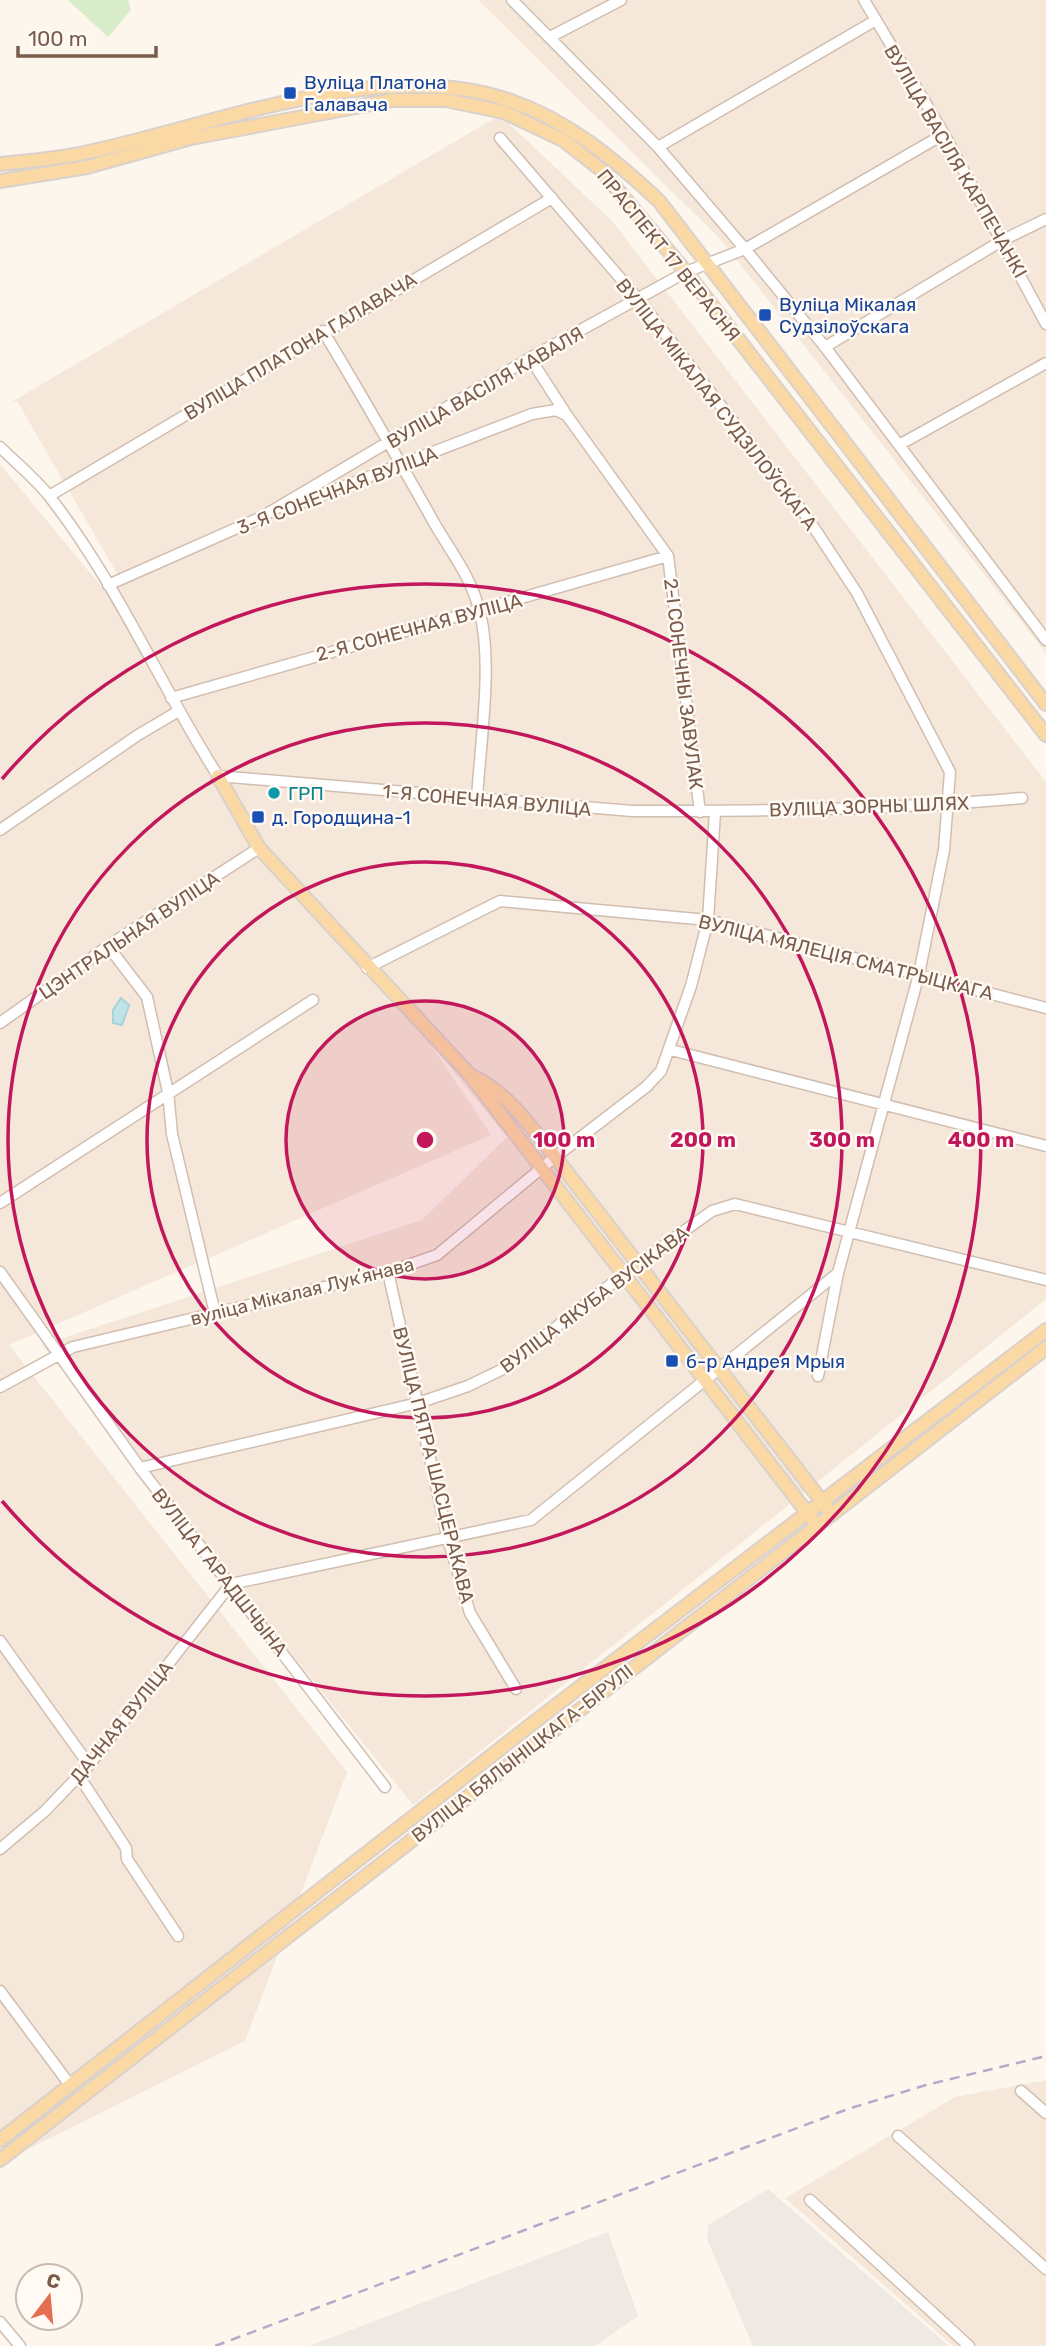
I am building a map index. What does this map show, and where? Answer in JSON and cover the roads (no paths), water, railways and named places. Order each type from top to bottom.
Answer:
[{"type":"main road","name":"ПРАСПЕКТ 17 ВЕРАСНЯ","points":[[0,164],[82,154],[281,105],[383,86],[452,86],[511,101],[568,127],[611,157],[659,201],[1046,704]]},
{"type":"main road","name":"ПРАСПЕКТ 17 ВЕРАСНЯ","points":[[0,181],[87,167],[191,138],[342,107],[393,100],[446,100],[504,113],[563,140],[600,169],[686,272],[1046,735]]},
{"type":"main road","points":[[218,776],[259,848],[470,1075],[706,1378],[816,1525]]},
{"type":"main road","points":[[470,1075],[491,1086],[509,1101],[831,1514]]},
{"type":"main road","name":"ВУЛІЦА БЯЛЫНІЦКАГА-БІРУЛІ","points":[[0,2140],[537,1720],[1046,1330]]},
{"type":"main road","name":"ВУЛІЦА БЯЛЫНІЦКАГА-БІРУЛІ","points":[[0,2160],[1046,1348]]},
{"type":"street","points":[[512,0],[658,147],[745,249],[825,346],[1046,640]]},
{"type":"street","points":[[550,37],[621,0]]},
{"type":"street","name":"ВУЛІЦА ВАСІЛЯ КАРПЕЧАНКІ","points":[[864,0],[944,134],[1046,324]]},
{"type":"street","points":[[658,147],[876,20]]},
{"type":"street","name":"ВУЛІЦА ВАСІЛЯ КАВАЛЯ","points":[[260,518],[530,358],[686,272],[745,249],[944,134]]},
{"type":"street","name":"ВУЛІЦА МІКАЛАЯ СУДЗІЛОЎСКАГА","points":[[500,138],[639,300],[767,461],[856,593],[950,772],[944,850],[919,974],[838,1273],[818,1376]]},
{"type":"street","name":"ВУЛІЦА ПЛАТОНА ГАЛАВАЧА","points":[[49,496],[323,331],[552,198]]},
{"type":"street","points":[[825,346],[1003,240],[1046,219]]},
{"type":"street","points":[[323,331],[391,442],[427,512],[463,565],[480,612],[484,653],[477,799]]},
{"type":"street","points":[[530,358],[568,417],[668,556]]},
{"type":"street","points":[[899,445],[1046,363]]},
{"type":"street","name":"3-Я СОНЕЧНАЯ ВУЛІЦА","points":[[107,585],[260,518],[541,412],[556,410],[568,417]]},
{"type":"street","points":[[0,447],[49,496],[107,585],[177,712],[218,776]]},
{"type":"street","name":"2-Я СОНЕЧНАЯ ВУЛІЦА","points":[[171,698],[403,629],[480,612],[668,556]]},
{"type":"street","name":"2-І СОНЕЧНЫ ЗАВУЛАК","points":[[668,556],[700,812]]},
{"type":"street","points":[[0,830],[138,735],[177,712]]},
{"type":"street","name":"1-Я СОНЕЧНАЯ ВУЛІЦА","points":[[218,776],[590,809],[715,812]]},
{"type":"street","name":"ВУЛІЦА ЗОРНЫ ШЛЯХ","points":[[715,812],[948,805],[1022,798]]},
{"type":"street","name":"вуліца Мікалая Лукʼянава","points":[[0,1387],[60,1353],[388,1272],[438,1255],[555,1157],[646,1087],[662,1071],[671,1050],[708,920],[715,812]]},
{"type":"street","name":"ЦЭНТРАЛЬНАЯ ВУЛІЦА","points":[[0,1023],[111,944],[259,848]]},
{"type":"street","name":"ВУЛІЦА МЯЛЕЦІЯ СМАТРЫЦКАГА","points":[[368,968],[500,901],[708,920],[1046,1008]]},
{"type":"street","points":[[111,944],[114,954],[147,996],[168,1092],[172,1134],[215,1313]]},
{"type":"street","points":[[0,1203],[313,1000]]},
{"type":"street","points":[[671,1050],[1046,1146]]},
{"type":"street","name":"ВУЛІЦА ЯКУБА ВУСІКАВА","points":[[140,1468],[418,1403],[468,1386],[500,1370],[637,1264],[712,1211],[735,1204],[1046,1280]]},
{"type":"street","points":[[0,1272],[60,1353]]},
{"type":"street","name":"ВУЛІЦА ПЯТРА ШАСЦЕРАКАВА","points":[[388,1272],[449,1539],[470,1613],[516,1689]]},
{"type":"street","points":[[231,1584],[531,1520],[838,1273]]},
{"type":"street","name":"ВУЛІЦА ГАРАДШЧЫНА","points":[[60,1353],[140,1468],[385,1787]]},
{"type":"street","name":"ДАЧНАЯ ВУЛІЦА","points":[[0,1849],[89,1765],[231,1584]]},
{"type":"street","points":[[0,1641],[89,1765]]},
{"type":"street","points":[[79,1776],[126,1848],[127,1860],[178,1936]]},
{"type":"street","points":[[0,1991],[70,2085]]},
{"type":"street","points":[[1021,2091],[1046,2113]]},
{"type":"street","points":[[898,2136],[1046,2269]]},
{"type":"street","points":[[810,2200],[969,2346]]},
{"type":"street","points":[[0,2322],[20,2346]]},
{"type":"water","points":[[121,998],[129,1005],[122,1025],[113,1023],[113,1010]]},
{"type":"railway","points":[[215,2346],[848,2109],[926,2085],[1046,2056]]},
{"type":"place","name":"Вуліца Платона Галавача","points":[[290,93]]},
{"type":"place","name":"Вуліца Мікалая Судзілоўскага","points":[[765,315]]},
{"type":"place","name":"ГРП","points":[[274,793]]},
{"type":"place","name":"д. Городщина-1","points":[[258,817]]},
{"type":"place","name":"б-р Андрея Мрыя","points":[[672,1361]]}]
